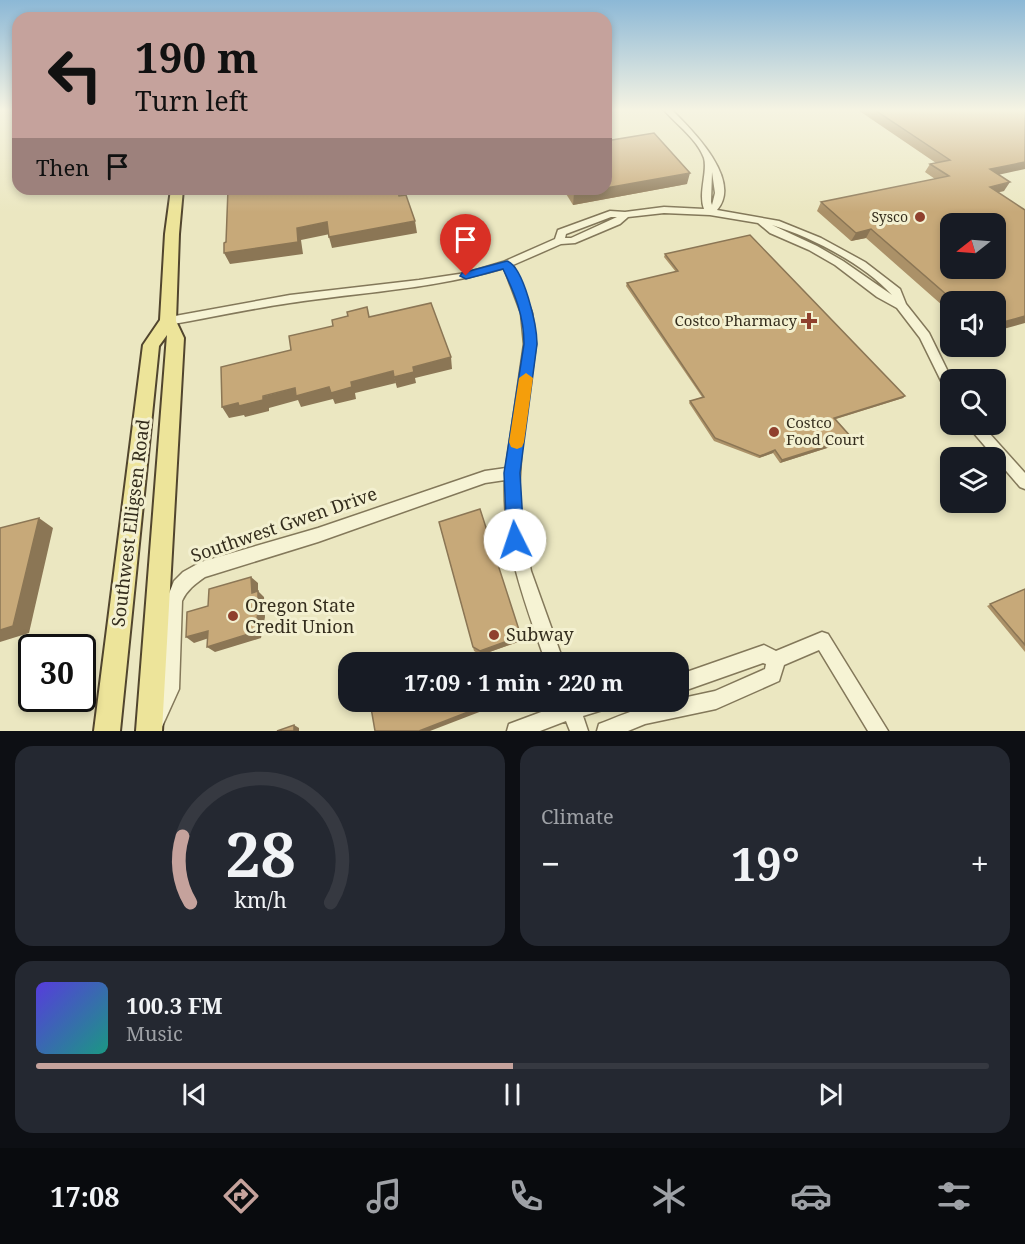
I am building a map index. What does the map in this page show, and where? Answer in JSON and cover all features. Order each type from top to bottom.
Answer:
[{"type":"main road","name":"Southwest Elligsen Road","points":[[150,731],[176,338],[168,321],[177,195]]},
{"type":"main road","name":"Southwest Elligsen Road","points":[[107,731],[151,345],[168,321]]},
{"type":"street","points":[[699,144],[708,162],[706,202],[710,212]]},
{"type":"street","points":[[168,321],[290,299],[436,281],[507,264],[560,241],[572,241],[617,222],[625,215],[664,210],[710,212],[763,223],[772,231],[813,248],[839,263],[901,306],[925,336],[941,369]]},
{"type":"street","points":[[507,264],[522,295],[530,326],[530,344],[512,473],[515,540],[525,578],[551,652]]},
{"type":"street","points":[[982,435],[1025,483]]},
{"type":"street","name":"Southwest Gwen Drive","points":[[150,731],[170,689],[174,601],[180,587],[201,570],[318,535],[484,477],[512,473]]},
{"type":"street","points":[[776,660],[822,640],[879,731]]},
{"type":"street","points":[[689,680],[764,654],[776,660]]},
{"type":"street","points":[[606,731],[645,715],[716,700],[773,675],[776,660]]},
{"type":"street","points":[[516,731],[557,712]]},
{"type":"street","points":[[572,712],[579,731]]},
{"type":"building","points":[[612,144],[664,144],[690,173],[612,187]]},
{"type":"building","points":[[926,144],[1025,144],[1025,162],[990,169],[1010,182],[990,187],[1025,210],[1025,316],[1006,321],[1006,291],[942,291],[871,229],[856,233],[821,202],[949,176],[930,164],[950,160]]},
{"type":"building","points":[[228,195],[406,195],[415,221],[329,237],[327,222],[297,228],[298,242],[224,253]]},
{"type":"building","points":[[750,235],[905,396],[834,418],[852,438],[782,460],[775,450],[760,456],[715,438],[690,401],[704,397],[627,283],[678,271],[665,254]]},
{"type":"building","points":[[431,303],[451,357],[413,367],[414,372],[394,377],[393,371],[351,382],[352,387],[331,393],[329,387],[296,396],[295,388],[263,396],[263,400],[239,406],[238,403],[222,407],[221,367],[291,350],[289,336],[333,326],[332,320],[348,316],[347,312],[367,307],[369,317]]},
{"type":"building","points":[[480,509],[521,636],[480,651],[473,647],[439,522]]},
{"type":"building","points":[[39,518],[13,626],[0,630],[0,528]]},
{"type":"building","name":"Oregon State Credit Union","points":[[251,577],[252,593],[258,591],[255,632],[207,647],[208,631],[186,637],[187,612],[208,606],[209,589]]},
{"type":"building","points":[[1025,589],[1025,645],[990,604]]},
{"type":"building","points":[[372,712],[468,712],[419,731],[375,731]]},
{"type":"building","points":[[294,725],[294,731],[277,731]]},
{"type":"slow traffic","points":[[517,442],[526,378]]},
{"type":"place","name":"Sysco","points":[[920,217]]},
{"type":"place","name":"Costco Pharmacy","points":[[809,321]]},
{"type":"place","name":"Costco Food Court","points":[[774,432]]},
{"type":"place","name":"Oregon State Credit Union","points":[[233,616]]},
{"type":"place","name":"Subway","points":[[494,635]]},
{"type":"route","points":[[466,276],[507,264],[522,295],[530,326],[530,344],[512,473],[515,540]]}]
